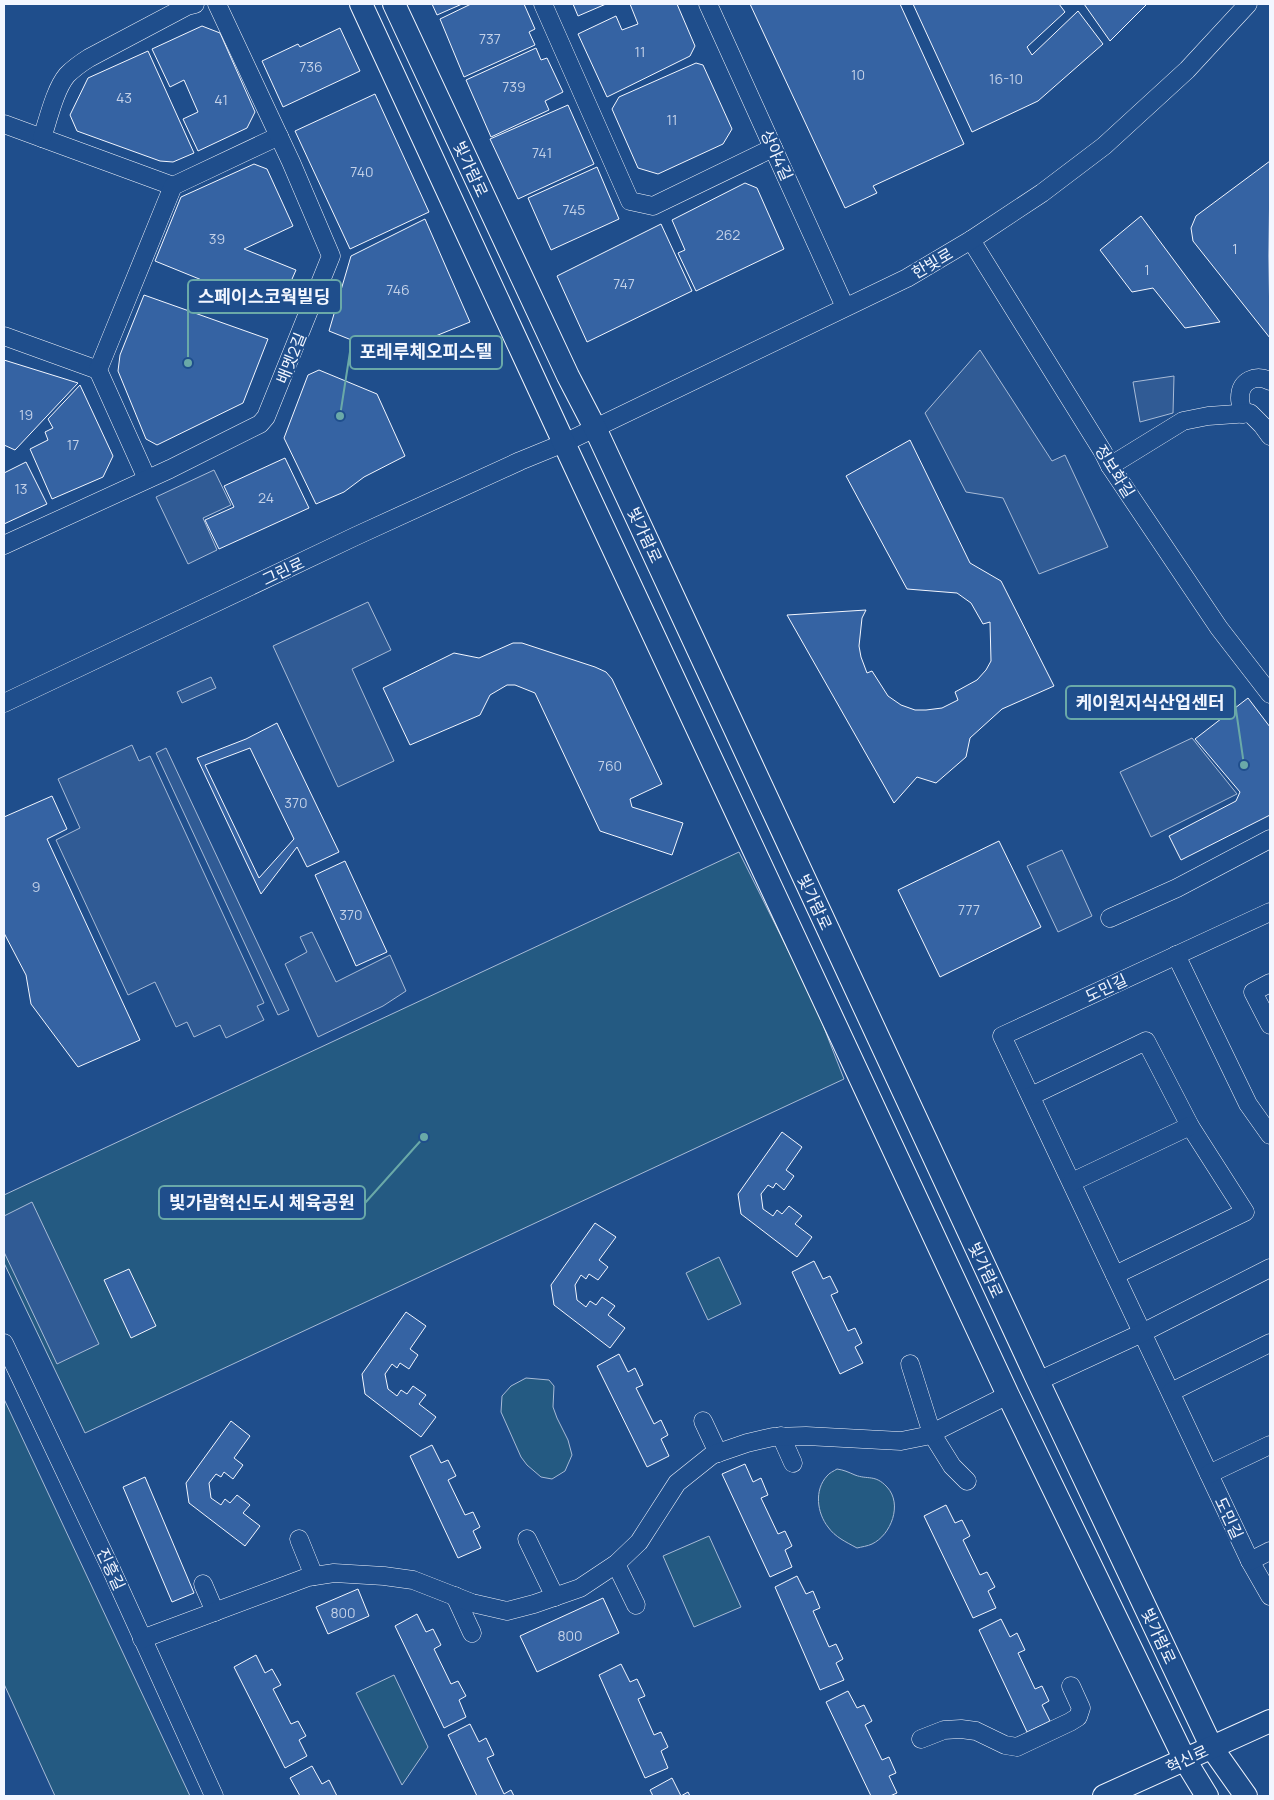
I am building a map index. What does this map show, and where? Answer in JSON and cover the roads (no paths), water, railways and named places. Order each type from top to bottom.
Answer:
[{"type":"main road","name":"빛가람로","points":[[361,4],[1008,1395],[1185,1760],[1207,1796]]},
{"type":"main road","name":"빛가람로","points":[[394,4],[568,376],[595,428],[1038,1381],[1212,1748],[1246,1796]]},
{"type":"main road","name":"혁신로","points":[[1104,1796],[1270,1720]]},
{"type":"street","points":[[42,138],[60,86],[66,76],[76,66],[179,10],[195,4]]},
{"type":"street","name":"배멧2길","points":[[4,545],[147,480],[260,424],[266,417],[332,256],[279,136],[217,4]]},
{"type":"street","points":[[542,4],[630,202],[654,206],[773,148]]},
{"type":"street","name":"상야4길","points":[[708,4],[845,307]]},
{"type":"street","name":"한빛로","points":[[564,443],[907,278],[971,240],[1042,193],[1104,146],[1187,70],[1248,4]]},
{"type":"street","points":[[4,124],[173,186]]},
{"type":"street","points":[[98,370],[173,186],[279,136]]},
{"type":"street","name":"정보화길","points":[[971,240],[1110,466],[1219,628],[1270,694]]},
{"type":"street","points":[[4,336],[98,370],[147,480]]},
{"type":"street","points":[[1270,381],[1263,377],[1252,378],[1244,384],[1240,398],[1256,414],[1270,436]]},
{"type":"street","points":[[1110,466],[1183,422],[1208,416],[1256,414]]},
{"type":"street","name":"그린로","points":[[4,703],[356,536],[520,461],[564,443]]},
{"type":"street","points":[[1110,918],[1177,888],[1270,838]]},
{"type":"street","name":"도민길","points":[[1270,912],[1002,1036],[1250,1561],[1270,1596]]},
{"type":"street","points":[[1176,955],[1248,1104],[1270,1135]]},
{"type":"street","points":[[1270,983],[1253,992],[1270,1025]]},
{"type":"street","points":[[1031,1096],[1146,1041],[1190,1126],[1245,1212],[1116,1275]]},
{"type":"street","points":[[1072,1182],[1190,1126]]},
{"type":"street","points":[[1038,1381],[1142,1333],[1270,1268]]},
{"type":"street","name":"진흥길","points":[[4,1343],[214,1796]]},
{"type":"street","points":[[1171,1392],[1270,1343]]},
{"type":"street","points":[[910,1364],[932,1434],[952,1466],[967,1481]]},
{"type":"street","points":[[142,1639],[314,1576],[334,1573],[413,1580],[472,1603],[507,1611],[580,1588],[616,1564],[639,1542],[678,1483],[712,1455],[773,1436],[806,1436],[901,1442],[932,1434],[1008,1395]]},
{"type":"street","points":[[703,1421],[718,1453]]},
{"type":"street","points":[[781,1436],[793,1463]]},
{"type":"street","points":[[1209,1474],[1270,1445]]},
{"type":"street","points":[[299,1539],[314,1576]]},
{"type":"street","points":[[528,1539],[555,1597]]},
{"type":"street","points":[[1250,1561],[1270,1552]]},
{"type":"street","points":[[616,1564],[636,1605]]},
{"type":"street","points":[[203,1584],[215,1612]]},
{"type":"street","points":[[454,1596],[472,1633]]},
{"type":"street","points":[[921,1739],[944,1730],[961,1729],[976,1731],[1005,1745],[1017,1747],[1078,1717],[1081,1708],[1071,1686]]},
{"type":"place","name":"스페이스코웍빌딩","points":[[188,363]]},
{"type":"place","name":"포레루체오피스텔","points":[[340,416]]},
{"type":"place","name":"케이원지식산업센터","points":[[1244,765]]},
{"type":"place","name":"빛가람혁신도시 체육공원","points":[[424,1137]]}]
